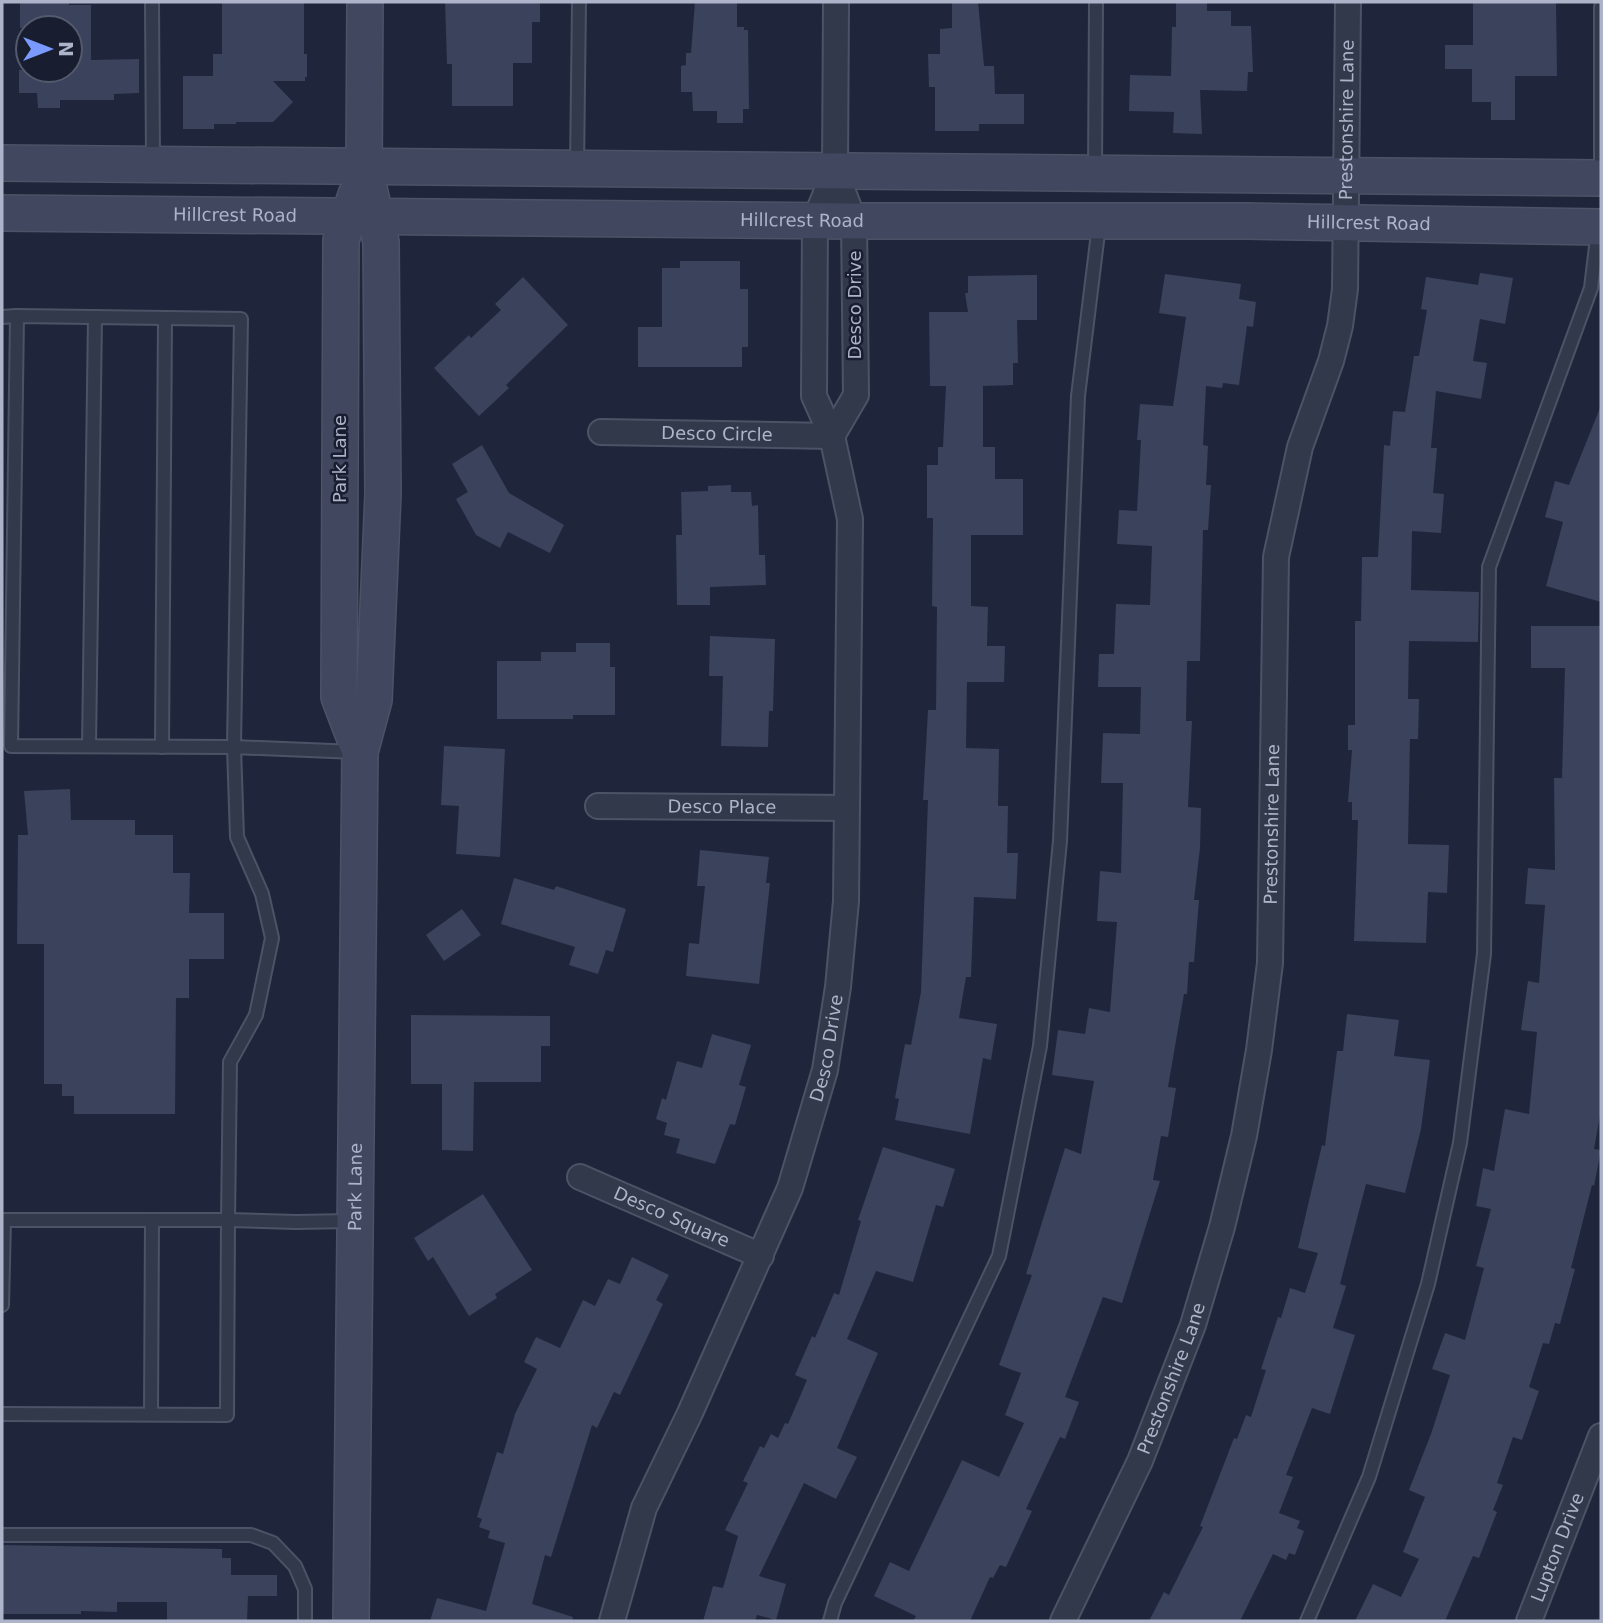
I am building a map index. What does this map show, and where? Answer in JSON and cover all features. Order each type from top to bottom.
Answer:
[{"type":"main road","name":"Park Lane","points":[[351,1621],[360,752],[374,700],[383,494],[381,242],[362,216],[365,2]]},
{"type":"main road","points":[[2,163],[1601,178]]},
{"type":"main road","name":"Hillcrest Road","points":[[2,213],[854,221],[1247,220],[1600,227]]},
{"type":"street","name":"Desco Drive","points":[[612,1621],[644,1508],[790,1188],[825,1070],[838,987],[846,901],[850,519],[832,436],[814,396],[816,220],[835,171],[836,2]]},
{"type":"street","name":"Prestonshire Lane","points":[[1063,1621],[1140,1461],[1193,1325],[1222,1227],[1244,1136],[1270,963],[1276,557],[1300,447],[1318,401],[1340,326],[1345,289],[1348,2]]},
{"type":"street","name":"Desco Drive","points":[[832,436],[856,395],[854,221],[835,171]]},
{"type":"street","name":"Desco Circle","points":[[601,432],[832,436]]},
{"type":"street","name":"Desco Place","points":[[598,806],[847,808]]},
{"type":"street","name":"Desco Square","points":[[580,1177],[761,1256]]},
{"type":"street","name":"Lupton Drive","points":[[1529,1621],[1601,1436]]},
{"type":"lane","points":[[152,2],[153,164]]},
{"type":"lane","points":[[577,167],[579,2]]},
{"type":"lane","points":[[1095,172],[1096,2]]},
{"type":"lane","points":[[1601,7],[1601,178]]},
{"type":"lane","points":[[830,1621],[835,1603],[999,1256],[1040,1046],[1060,841],[1078,396],[1100,221]]},
{"type":"lane","points":[[1307,1621],[1368,1477],[1428,1284],[1460,1143],[1484,954],[1489,567],[1591,288],[1600,227]]},
{"type":"lane","points":[[17,316],[6,746],[234,747],[360,752]]},
{"type":"lane","points":[[2,317],[241,319],[234,747],[237,837],[262,894],[272,938],[256,1015],[230,1062],[227,1415],[2,1413]]},
{"type":"lane","points":[[89,746],[95,317]]},
{"type":"lane","points":[[162,747],[165,318]]},
{"type":"lane","points":[[2,1305],[3,1220],[357,1220]]},
{"type":"lane","points":[[151,1414],[152,1220]]},
{"type":"lane","points":[[2,1535],[251,1535],[273,1543],[295,1566],[305,1589],[305,1621]]},
{"type":"building","points":[[20,2],[91,5],[91,60],[139,59],[139,93],[114,94],[114,100],[60,100],[60,108],[38,108],[37,93],[19,93],[19,84],[84,84],[84,14],[20,14]]},
{"type":"building","points":[[222,2],[304,2],[307,77],[305,81],[273,81],[293,102],[273,122],[236,122],[214,124],[214,129],[183,129],[183,76],[213,76],[213,54],[222,54]]},
{"type":"building","points":[[445,2],[540,2],[540,22],[532,22],[532,63],[513,63],[513,106],[452,106],[452,64],[447,64]]},
{"type":"building","points":[[695,2],[737,2],[737,27],[748,30],[749,109],[743,109],[743,123],[717,123],[717,111],[693,111],[692,92],[681,92],[681,66],[686,65],[686,53],[691,53]]},
{"type":"building","points":[[952,2],[978,2],[984,66],[994,66],[995,94],[1024,94],[1024,124],[979,124],[979,131],[935,131],[935,87],[929,87],[928,54],[940,54],[940,29],[952,28]]},
{"type":"building","points":[[1473,2],[1556,2],[1557,76],[1515,76],[1515,120],[1491,120],[1491,102],[1472,102],[1472,69],[1445,69],[1445,45],[1473,45]]},
{"type":"building","points":[[1176,3],[1207,3],[1207,11],[1231,11],[1231,26],[1251,26],[1253,72],[1248,72],[1247,91],[1200,90],[1202,134],[1173,133],[1174,112],[1129,111],[1130,75],[1171,76],[1172,27],[1176,27]]},
{"type":"building","points":[[680,261],[740,261],[740,289],[748,289],[748,347],[742,347],[742,367],[638,367],[638,327],[662,327],[662,268],[680,268]]},
{"type":"building","points":[[1480,273],[1513,278],[1505,324],[1480,319],[1473,361],[1487,363],[1481,399],[1436,391],[1431,448],[1437,448],[1433,493],[1444,494],[1441,533],[1412,531],[1411,590],[1479,592],[1478,642],[1409,641],[1408,699],[1419,699],[1418,739],[1410,739],[1408,844],[1449,845],[1447,893],[1428,892],[1426,943],[1354,941],[1358,820],[1352,820],[1352,802],[1348,802],[1352,750],[1348,750],[1348,725],[1355,725],[1355,621],[1361,621],[1362,557],[1378,557],[1384,445],[1390,446],[1393,411],[1405,412],[1414,356],[1419,356],[1427,310],[1421,309],[1426,277],[1478,285]]},
{"type":"building","points":[[1165,274],[1241,284],[1239,299],[1256,302],[1253,327],[1247,326],[1239,385],[1223,383],[1222,388],[1206,386],[1203,445],[1208,446],[1206,485],[1211,485],[1208,530],[1203,530],[1200,661],[1187,661],[1186,721],[1192,721],[1188,807],[1201,808],[1194,900],[1199,900],[1194,962],[1189,962],[1187,994],[1184,994],[1168,1087],[1176,1088],[1168,1137],[1161,1136],[1153,1180],[1160,1181],[1122,1303],[1103,1297],[1065,1397],[1079,1402],[1065,1439],[1060,1437],[1026,1509],[1032,1511],[1006,1567],[1000,1565],[993,1578],[990,1577],[970,1621],[913,1621],[916,1616],[874,1596],[890,1562],[909,1571],[962,1460],[999,1477],[1024,1423],[1005,1415],[1021,1373],[999,1365],[1032,1275],[1026,1274],[1065,1148],[1081,1154],[1094,1081],[1052,1075],[1058,1030],[1085,1034],[1089,1008],[1110,1012],[1117,922],[1097,921],[1100,871],[1121,873],[1123,783],[1101,783],[1103,733],[1140,734],[1141,687],[1098,687],[1099,654],[1114,654],[1116,604],[1150,605],[1152,546],[1117,544],[1119,510],[1137,511],[1140,404],[1173,406],[1186,317],[1159,313]]},
{"type":"building","points":[[1037,275],[1037,320],[1017,320],[1018,363],[1013,363],[1013,385],[983,386],[983,447],[995,447],[995,479],[1023,479],[1023,535],[971,535],[971,606],[988,607],[987,646],[1005,646],[1004,682],[967,682],[966,748],[999,749],[998,806],[1008,806],[1007,853],[1018,853],[1016,899],[974,897],[971,977],[966,977],[959,1018],[997,1024],[991,1060],[983,1058],[970,1134],[895,1120],[899,1099],[895,1098],[905,1044],[911,1045],[921,992],[928,800],[923,800],[928,710],[936,710],[937,607],[932,606],[933,518],[927,518],[927,465],[938,465],[938,447],[943,447],[946,386],[930,386],[929,312],[968,312],[965,293],[968,293],[968,276]]},
{"type":"building","points":[[523,277],[568,325],[506,385],[509,388],[479,416],[434,368],[501,310],[495,304]]},
{"type":"building","points":[[1600,408],[1601,602],[1546,586],[1563,522],[1545,517],[1555,481],[1569,485]]},
{"type":"building","points":[[482,445],[509,493],[564,525],[550,553],[508,532],[500,548],[476,535],[456,499],[468,492],[452,464]]},
{"type":"building","points":[[731,485],[731,492],[751,492],[752,506],[758,505],[759,555],[765,555],[766,585],[710,587],[710,605],[677,605],[676,535],[682,535],[681,492],[708,491],[708,486]]},
{"type":"building","points":[[1531,626],[1601,626],[1601,1110],[1594,1149],[1601,1150],[1571,1268],[1575,1269],[1560,1324],[1555,1323],[1549,1344],[1543,1343],[1529,1387],[1539,1391],[1522,1440],[1513,1437],[1497,1483],[1503,1485],[1493,1510],[1497,1512],[1479,1558],[1473,1556],[1445,1621],[1355,1621],[1373,1584],[1401,1597],[1419,1559],[1403,1552],[1425,1497],[1409,1490],[1450,1375],[1432,1369],[1445,1333],[1465,1340],[1484,1268],[1476,1266],[1491,1209],[1476,1206],[1483,1168],[1494,1171],[1505,1109],[1529,1114],[1537,1032],[1521,1030],[1528,981],[1539,983],[1545,905],[1525,904],[1528,868],[1555,870],[1554,778],[1562,778],[1565,668],[1531,668]]},
{"type":"building","points":[[710,636],[775,639],[773,711],[769,711],[768,747],[721,746],[723,676],[709,676]]},
{"type":"building","points":[[576,643],[610,643],[610,667],[615,667],[615,715],[573,715],[573,719],[497,719],[497,661],[541,661],[541,652],[576,652]]},
{"type":"building","points":[[444,746],[505,749],[500,857],[456,854],[459,806],[441,805]]},
{"type":"building","points":[[70,789],[71,820],[135,820],[135,835],[173,835],[173,873],[190,873],[189,913],[224,913],[224,959],[189,959],[189,998],[176,998],[175,1114],[74,1114],[74,1096],[62,1096],[62,1084],[44,1084],[44,944],[17,944],[18,835],[28,835],[24,791]]},
{"type":"building","points":[[700,850],[769,857],[766,883],[770,883],[759,984],[686,976],[689,943],[699,944],[705,886],[697,886]]},
{"type":"building","points":[[514,878],[554,890],[556,886],[626,909],[613,952],[606,950],[598,974],[569,965],[575,947],[501,924]]},
{"type":"building","points":[[462,909],[481,935],[444,961],[426,935]]},
{"type":"building","points":[[1347,1014],[1399,1020],[1394,1056],[1430,1060],[1421,1129],[1405,1193],[1366,1184],[1340,1284],[1346,1286],[1333,1328],[1355,1335],[1330,1414],[1312,1408],[1286,1475],[1293,1477],[1279,1513],[1300,1521],[1297,1528],[1304,1531],[1295,1555],[1289,1553],[1286,1560],[1273,1554],[1240,1621],[1149,1621],[1164,1592],[1169,1595],[1203,1527],[1200,1526],[1234,1438],[1237,1439],[1246,1415],[1251,1417],[1266,1370],[1261,1369],[1290,1288],[1305,1293],[1318,1253],[1298,1248],[1322,1145],[1325,1146],[1337,1051],[1343,1051]]},
{"type":"building","points":[[411,1015],[550,1016],[550,1046],[541,1046],[541,1082],[474,1082],[473,1151],[442,1150],[442,1084],[411,1084]]},
{"type":"building","points":[[712,1034],[751,1045],[739,1085],[746,1087],[735,1125],[730,1124],[715,1164],[676,1153],[680,1139],[664,1135],[667,1123],[656,1119],[662,1098],[666,1100],[677,1061],[702,1068]]},
{"type":"building","points":[[883,1147],[955,1169],[943,1207],[936,1205],[913,1282],[876,1271],[847,1339],[878,1353],[837,1448],[857,1457],[836,1499],[804,1483],[759,1576],[786,1584],[776,1620],[757,1615],[755,1621],[703,1621],[713,1586],[723,1588],[738,1536],[725,1530],[748,1483],[743,1481],[760,1446],[764,1448],[771,1434],[778,1438],[785,1423],[788,1424],[807,1380],[795,1375],[812,1336],[815,1338],[834,1293],[839,1295],[861,1221],[858,1220]]},
{"type":"building","points":[[483,1194],[532,1270],[495,1294],[497,1298],[469,1316],[433,1257],[428,1261],[414,1238]]},
{"type":"building","points":[[632,1257],[669,1275],[656,1300],[663,1304],[620,1395],[614,1392],[597,1428],[592,1425],[551,1557],[545,1555],[532,1604],[573,1617],[572,1621],[430,1621],[437,1598],[486,1611],[505,1543],[488,1538],[490,1531],[479,1527],[482,1519],[477,1517],[497,1452],[503,1454],[515,1414],[537,1369],[524,1362],[536,1337],[560,1348],[583,1300],[595,1306],[608,1279],[620,1284]]},
{"type":"building","points":[[2,1545],[222,1549],[222,1558],[231,1558],[231,1575],[277,1575],[277,1596],[248,1596],[247,1621],[167,1621],[167,1602],[117,1602],[117,1612],[2,1614]]}]
